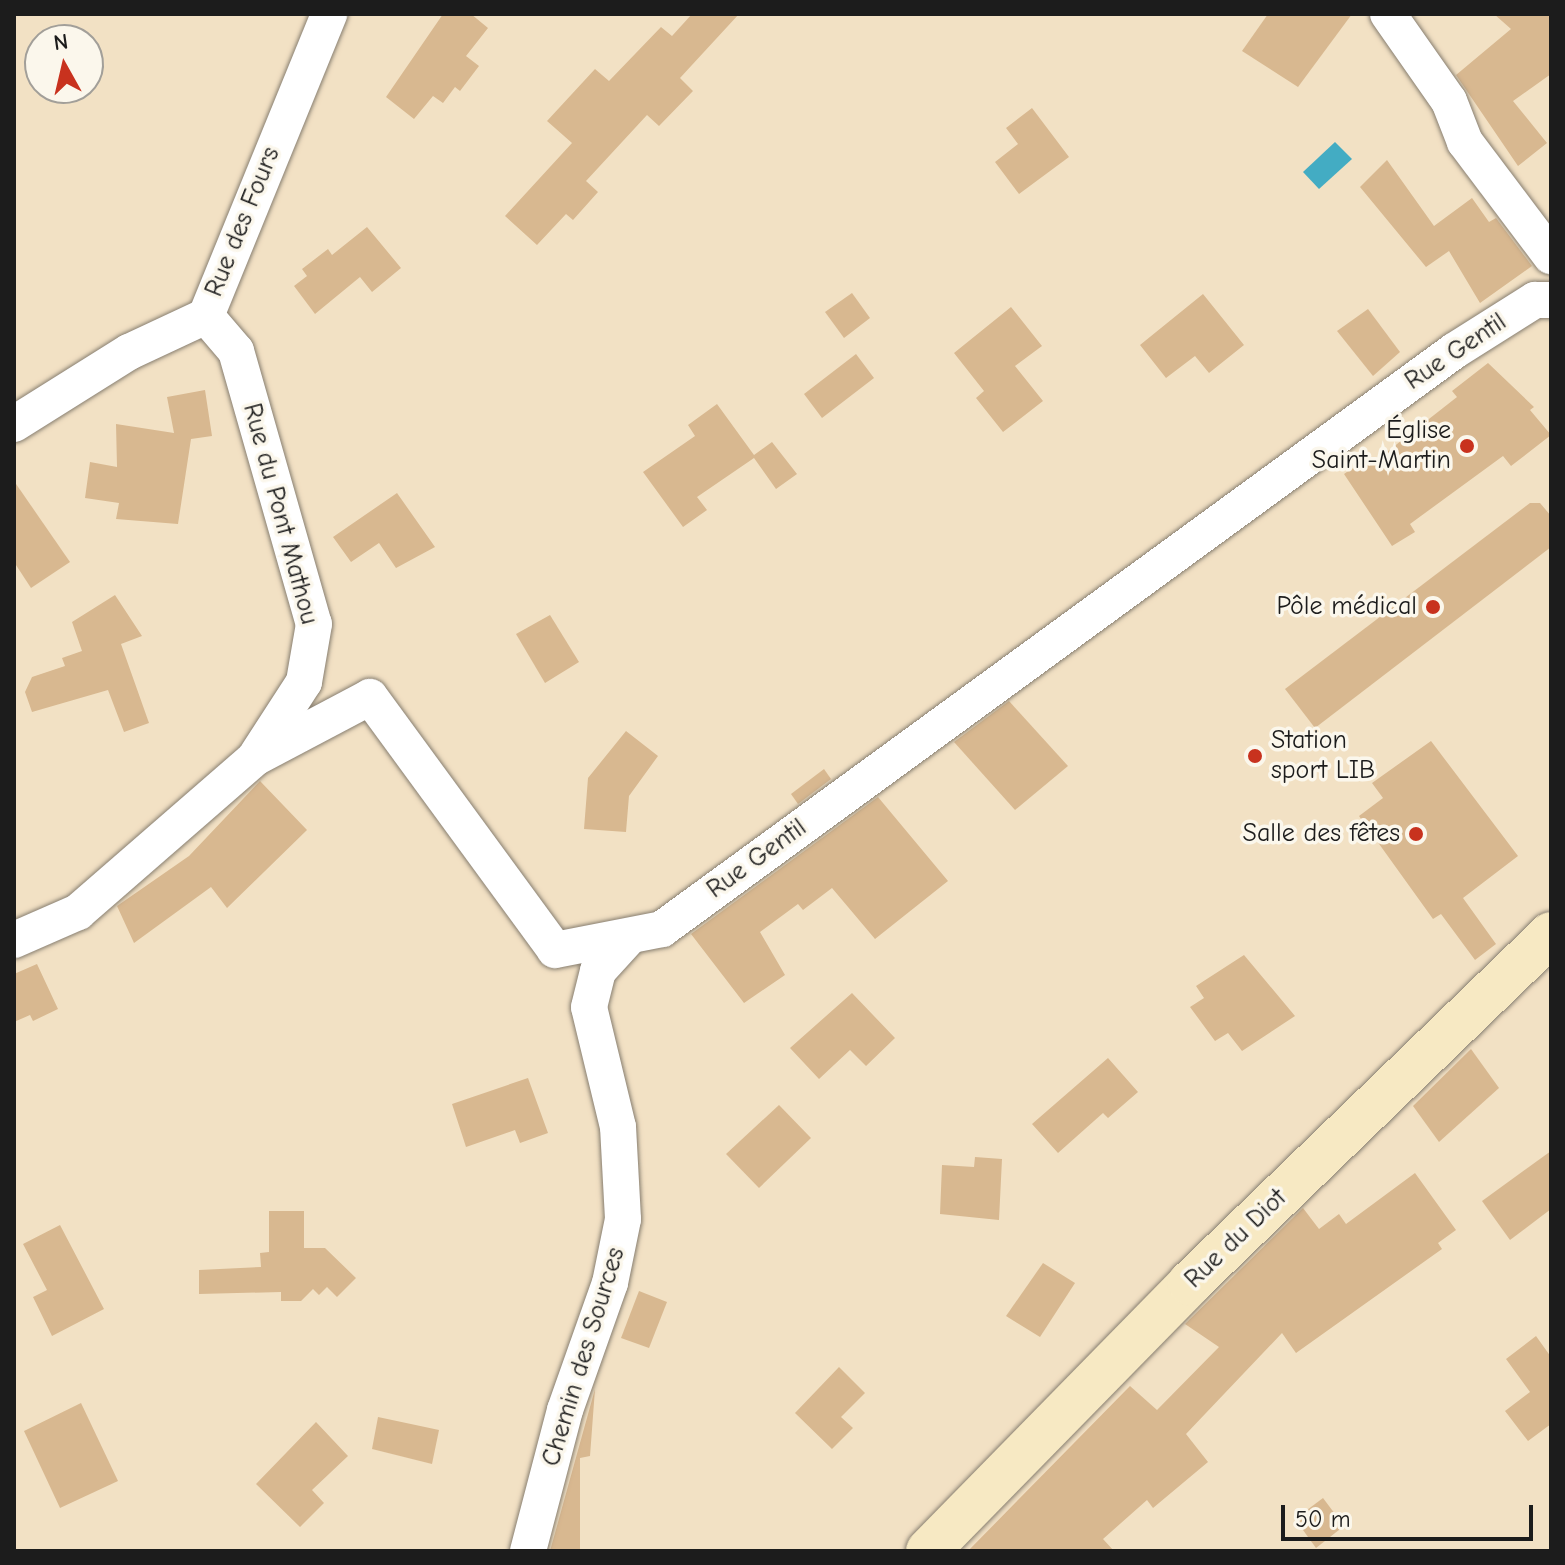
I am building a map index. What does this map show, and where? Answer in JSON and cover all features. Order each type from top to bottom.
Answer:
[{"type":"street","name":"Rue des Fours","points":[[14,424],[129,352],[206,316],[329,14]]},
{"type":"street","points":[[1388,14],[1449,101],[1465,142],[1551,256]]},
{"type":"street","name":"Rue Gentil","points":[[14,940],[78,912],[255,758],[370,697],[555,950],[662,929],[1454,351],[1535,300],[1551,300]]},
{"type":"street","name":"Rue du Pont Mathou","points":[[206,316],[236,351],[314,624],[304,682],[255,758]]},
{"type":"street","name":"Rue du Diot","points":[[928,1551],[1190,1283],[1551,934]]},
{"type":"street","name":"Chemin des Sources","points":[[528,1551],[565,1410],[610,1283],[623,1219],[618,1127],[589,1007],[598,971],[629,937]]},
{"type":"water","points":[[1335,142],[1352,159],[1319,189],[1303,172]]},
{"type":"building","points":[[443,14],[471,14],[488,28],[466,56],[479,66],[460,91],[455,87],[443,103],[433,96],[414,119],[386,97]]},
{"type":"building","points":[[692,14],[739,14],[680,78],[693,91],[659,126],[647,115],[586,181],[598,192],[573,220],[566,214],[537,245],[505,216],[572,143],[547,121],[595,69],[609,81],[661,27],[672,36]]},
{"type":"building","points":[[1268,14],[1352,14],[1298,87],[1242,51]]},
{"type":"building","points":[[1494,14],[1551,14],[1551,74],[1513,101],[1547,143],[1518,166],[1456,75],[1511,29]]},
{"type":"building","points":[[1032,108],[1069,157],[1019,194],[995,162],[1018,144],[1006,128]]},
{"type":"building","points":[[1387,160],[1434,226],[1472,198],[1489,222],[1496,218],[1532,266],[1480,303],[1449,251],[1426,267],[1360,187]]},
{"type":"building","points":[[367,227],[401,268],[372,292],[360,277],[315,314],[294,286],[307,276],[302,269],[328,249],[332,255]]},
{"type":"building","points":[[852,293],[870,318],[844,338],[825,312]]},
{"type":"building","points":[[1203,294],[1244,345],[1209,373],[1195,356],[1166,378],[1140,345]]},
{"type":"building","points":[[1011,307],[1042,346],[1015,366],[1043,401],[1003,432],[976,398],[984,391],[954,353]]},
{"type":"building","points":[[1368,309],[1400,352],[1373,376],[1337,331]]},
{"type":"building","points":[[856,354],[874,378],[822,418],[804,394]]},
{"type":"building","name":"Église Saint-Martin","points":[[1488,363],[1534,407],[1530,410],[1551,435],[1511,466],[1503,456],[1410,524],[1415,532],[1392,546],[1344,474],[1364,460],[1369,466],[1457,397],[1452,391]]},
{"type":"building","points":[[205,390],[212,436],[191,439],[178,524],[116,519],[119,503],[85,498],[90,462],[117,467],[116,424],[174,433],[167,397]]},
{"type":"building","points":[[717,404],[754,455],[772,442],[797,474],[776,489],[754,458],[697,497],[707,510],[683,527],[643,472],[695,436],[688,425]]},
{"type":"building","points":[[14,481],[70,562],[31,588],[14,562]]},
{"type":"building","points":[[397,493],[435,547],[396,568],[379,543],[351,562],[333,537]]},
{"type":"building","name":"Pôle médical","points":[[1530,503],[1540,503],[1551,516],[1551,547],[1315,728],[1285,689]]},
{"type":"building","points":[[115,595],[142,636],[121,644],[149,723],[124,732],[108,690],[32,712],[25,692],[32,677],[65,666],[62,658],[82,651],[72,622]]},
{"type":"building","points":[[550,615],[579,662],[545,683],[516,634]]},
{"type":"building","points":[[1009,701],[1068,766],[1015,810],[954,742]]},
{"type":"building","points":[[626,731],[658,756],[629,796],[626,832],[584,829],[588,778]]},
{"type":"building","name":"Salle des fêtes","points":[[1431,741],[1518,856],[1463,898],[1496,944],[1475,960],[1441,914],[1433,919],[1359,816],[1383,798],[1372,783]]},
{"type":"building","points":[[824,769],[831,779],[798,804],[791,794]]},
{"type":"building","points":[[260,781],[307,830],[227,908],[211,887],[134,943],[117,906],[189,856]]},
{"type":"building","points":[[878,797],[948,881],[875,939],[832,888],[803,910],[798,904],[760,932],[785,975],[744,1003],[691,934]]},
{"type":"building","points":[[1244,955],[1295,1016],[1242,1051],[1228,1033],[1215,1041],[1190,1007],[1204,998],[1196,986]]},
{"type":"building","points":[[37,964],[58,1009],[33,1021],[30,1015],[14,1022],[14,974]]},
{"type":"building","points":[[852,993],[895,1038],[866,1066],[850,1050],[819,1079],[790,1048]]},
{"type":"building","points":[[1471,1049],[1499,1088],[1439,1142],[1413,1106]]},
{"type":"building","points":[[1108,1058],[1138,1092],[1108,1118],[1103,1113],[1058,1153],[1032,1124]]},
{"type":"building","points":[[528,1078],[548,1133],[520,1143],[515,1130],[466,1147],[452,1104]]},
{"type":"building","points":[[779,1105],[811,1138],[759,1188],[726,1154]]},
{"type":"building","points":[[1551,1151],[1551,1209],[1510,1240],[1482,1201]]},
{"type":"building","points":[[975,1157],[1002,1159],[999,1220],[940,1214],[942,1165],[974,1167]]},
{"type":"building","points":[[1415,1173],[1456,1230],[1438,1243],[1442,1249],[1296,1353],[1282,1333],[1186,1434],[1208,1462],[1153,1508],[1147,1500],[1103,1539],[1114,1551],[968,1551],[1130,1386],[1157,1410],[1219,1347],[1185,1324],[1303,1208],[1319,1229],[1339,1214],[1346,1224]]},
{"type":"building","points":[[269,1211],[304,1211],[304,1248],[325,1248],[356,1278],[337,1297],[327,1287],[319,1295],[313,1289],[301,1301],[281,1301],[281,1292],[199,1294],[199,1270],[261,1267],[260,1253],[269,1252]]},
{"type":"building","points":[[60,1225],[104,1309],[52,1336],[33,1297],[47,1290],[23,1244]]},
{"type":"building","points":[[1043,1263],[1075,1283],[1040,1337],[1006,1316]]},
{"type":"building","points":[[639,1291],[667,1302],[649,1348],[621,1338]]},
{"type":"building","points":[[1536,1336],[1551,1357],[1551,1424],[1528,1441],[1505,1411],[1530,1392],[1506,1359]]},
{"type":"building","points":[[839,1367],[865,1393],[841,1417],[853,1428],[832,1449],[795,1413]]},
{"type":"building","points":[[595,1389],[590,1456],[580,1458],[580,1551],[550,1551]]},
{"type":"building","points":[[81,1403],[118,1481],[60,1508],[24,1431]]},
{"type":"building","points":[[378,1417],[439,1430],[432,1464],[372,1449]]},
{"type":"building","points":[[316,1422],[348,1456],[312,1490],[324,1503],[300,1527],[256,1484]]},
{"type":"building","points":[[1323,1498],[1344,1526],[1316,1548],[1295,1519]]},
{"type":"place","name":"Église Saint-Martin","points":[[1467,446]]},
{"type":"place","name":"Pôle médical","points":[[1433,607]]},
{"type":"place","name":"Station sport LIB","points":[[1255,756]]},
{"type":"place","name":"Salle des fêtes","points":[[1416,834]]}]
